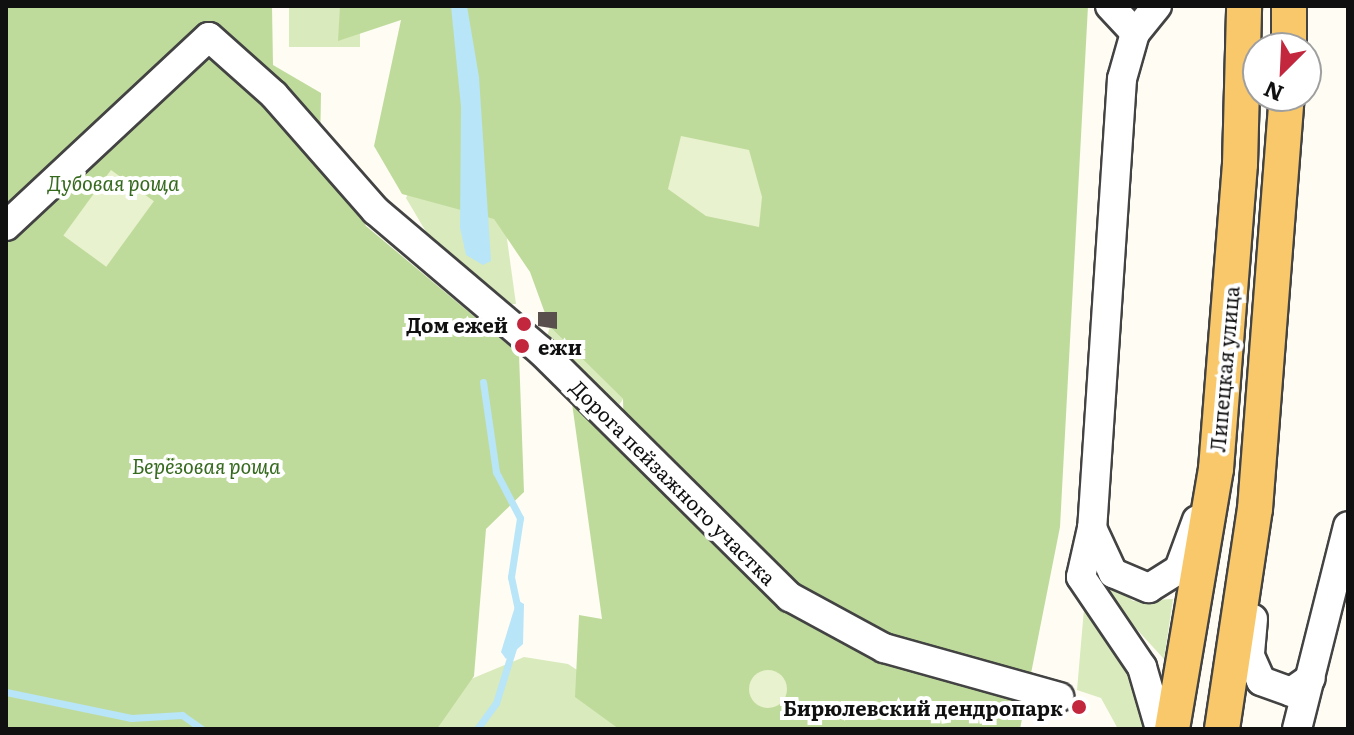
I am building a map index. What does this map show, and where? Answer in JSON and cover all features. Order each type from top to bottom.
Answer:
[{"type":"main road","name":"Липецкая улица","points":[[1172,729],[1216,469],[1245,49],[1244,6]]},
{"type":"main road","points":[[1289,6],[1289,32]]},
{"type":"main road","points":[[1222,729],[1255,509],[1286,112]]},
{"type":"street","points":[[1110,6],[1135,33]]},
{"type":"street","points":[[1157,6],[1135,33],[1122,79],[1092,528],[1081,577],[1085,592],[1142,667],[1160,729]]},
{"type":"street","name":"Дорога пейзажного участка","points":[[6,226],[209,37],[274,95],[376,211],[541,351],[790,597],[884,648],[1059,697]]},
{"type":"street","points":[[1092,528],[1113,573],[1149,588],[1164,584],[1179,569],[1216,469]]},
{"type":"street","points":[[1255,509],[1250,656],[1261,681],[1281,692],[1297,729]]},
{"type":"street","points":[[1297,729],[1348,526]]},
{"type":"street","points":[[1281,692],[1311,678]]},
{"type":"green space","points":[[6,6],[272,6],[273,65],[321,93],[320,152],[366,226],[519,354],[524,492],[486,529],[474,676],[437,729],[6,729]]},
{"type":"green space","points":[[289,6],[360,6],[360,47],[289,47]]},
{"type":"green space","points":[[340,6],[1088,6],[1060,527],[1020,729],[619,729],[575,697],[579,615],[602,619],[571,396],[624,446],[623,399],[550,327],[530,272],[494,219],[402,194],[374,146],[401,20],[338,41]]},
{"type":"green space","points":[[681,136],[749,150],[762,197],[759,227],[706,216],[668,189]]},
{"type":"green space","name":"Дубовая роща","points":[[111,170],[154,201],[106,267],[63,236]]},
{"type":"green space","points":[[411,188],[502,203],[516,304],[503,304],[435,247],[406,198]]},
{"type":"green space","points":[[550,327],[623,399],[619,405],[546,339]]},
{"type":"green space","points":[[1098,570],[1133,601],[1173,599],[1164,659],[1097,586]]},
{"type":"green space","points":[[1084,609],[1134,679],[1150,729],[1118,729],[1101,698],[1077,690]]},
{"type":"green space","points":[[524,657],[568,664],[666,729],[6,729],[459,684]]},
{"type":"green space","points":[[768,670],[781,676],[787,689],[781,702],[768,708],[755,702],[749,689],[755,676]]},
{"type":"water","points":[[451,6],[467,6],[479,77],[491,261],[483,265],[466,255],[460,228],[461,107]]},
{"type":"water","points":[[517,600],[524,604],[523,644],[506,659],[501,652]]},
{"type":"building","points":[[538,312],[557,312],[557,329],[538,326]]},
{"type":"waterway","points":[[483,382],[496,472],[520,518],[511,577],[518,609]]},
{"type":"waterway","points":[[477,729],[496,703],[513,648]]},
{"type":"waterway","points":[[6,692],[131,718],[182,715],[202,729]]},
{"type":"place","name":"Дом ежей","points":[[524,324]]},
{"type":"place","name":"ежи","points":[[522,346]]},
{"type":"place","name":"Бирюлевский дендропарк","points":[[1079,707]]},
{"type":"park label","name":"Берёзовая роща","points":[[206,465]]}]
